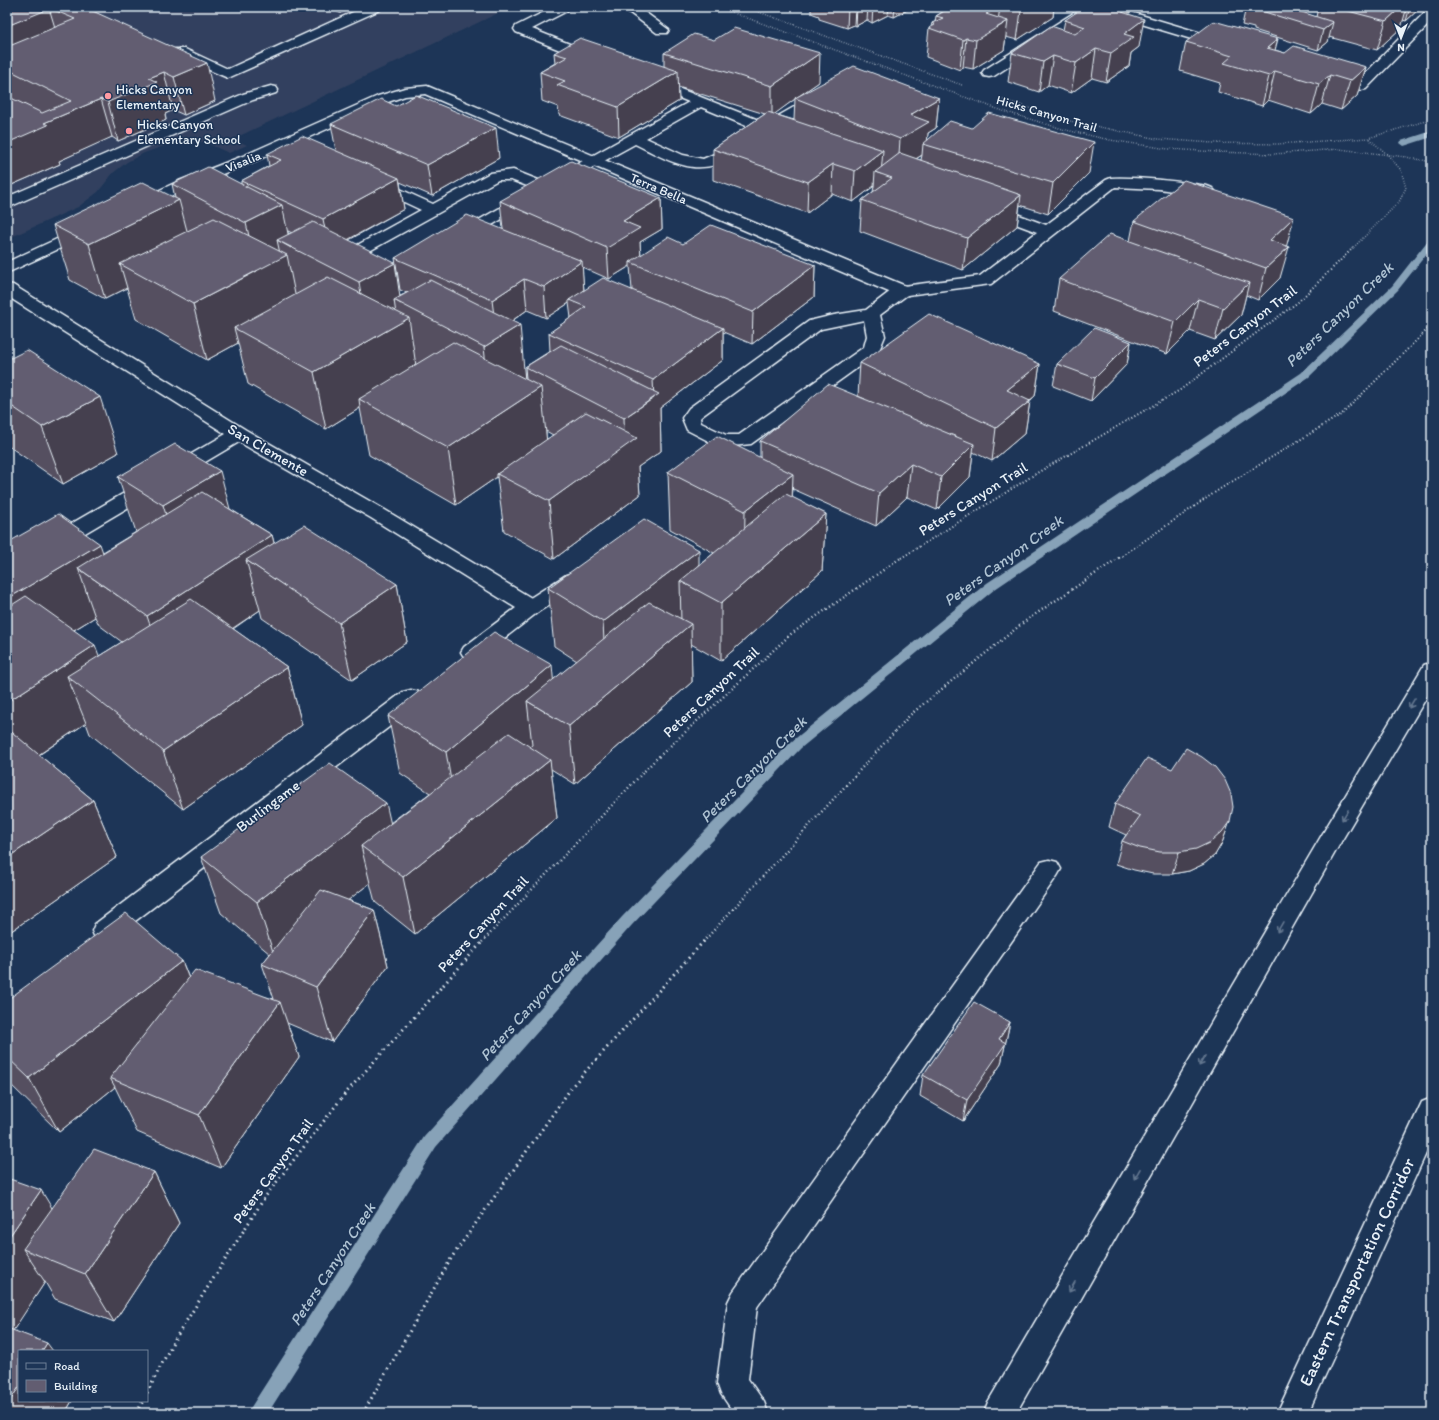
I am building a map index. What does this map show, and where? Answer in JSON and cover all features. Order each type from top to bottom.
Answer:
[{"type":"main road","points":[[168,46],[228,74],[375,7]]},
{"type":"main road","points":[[629,7],[662,30]]},
{"type":"main road","points":[[989,73],[1091,7]]},
{"type":"main road","points":[[1100,7],[1234,47]]},
{"type":"main road","points":[[562,8],[521,29],[607,64]]},
{"type":"main road","points":[[1316,72],[1361,86],[1432,13]]},
{"type":"main road","points":[[636,76],[760,125],[764,130],[784,135]]},
{"type":"main road","points":[[7,203],[248,97],[271,90]]},
{"type":"main road","name":"Terra Bella","points":[[415,90],[427,90],[902,291]]},
{"type":"main road","name":"Visalia","points":[[127,211],[184,184],[248,159],[383,99],[403,91],[415,90]]},
{"type":"main road","points":[[634,138],[691,163],[704,164],[715,161],[758,136],[764,130],[830,92]]},
{"type":"main road","points":[[450,243],[594,160],[700,102]]},
{"type":"main road","points":[[437,251],[396,274],[386,277],[378,276],[354,264],[354,258],[358,251],[496,176],[504,174],[512,175],[546,188]]},
{"type":"main road","points":[[365,178],[434,210]]},
{"type":"main road","points":[[871,314],[876,336],[872,349],[744,440],[731,442],[723,441],[692,426],[691,418],[695,412],[815,325],[834,320],[871,314],[902,291],[985,280],[1111,183],[1134,182],[1182,186],[1221,194]]},
{"type":"main road","points":[[976,204],[1048,231]]},
{"type":"main road","points":[[7,268],[99,224]]},
{"type":"main road","name":"San Clemente","points":[[7,289],[239,434],[378,514],[531,607]]},
{"type":"main road","points":[[7,570],[239,434]]},
{"type":"main road","points":[[453,667],[531,607],[588,570]]},
{"type":"main road","points":[[999,1413],[1330,841],[1432,670]]},
{"type":"main road","name":"Burlingame","points":[[87,945],[190,865],[427,686]]},
{"type":"main road","points":[[753,1413],[732,1383],[743,1302],[1049,869]]},
{"type":"main road","name":"Eastern Transportation Corridor","points":[[1292,1413],[1432,1110]]},
{"type":"path","name":"Hicks Canyon Trail","points":[[717,7],[1003,111],[1066,130],[1110,140],[1168,149],[1218,152],[1274,154],[1339,149],[1387,154]]},
{"type":"path","points":[[745,7],[968,87]]},
{"type":"path","name":"Hicks Canyon Trail","points":[[997,97],[1070,120],[1158,138],[1213,143],[1277,144],[1368,138]]},
{"type":"path","points":[[1368,138],[1432,119]]},
{"type":"path","name":"Peters Canyon Trail","points":[[148,1390],[174,1342],[265,1197],[344,1095],[517,904],[654,761],[791,634],[919,546],[1036,473],[1180,390],[1298,302],[1399,202],[1406,188],[1401,170],[1387,154],[1368,138]]},
{"type":"path","points":[[1387,154],[1432,162]]},
{"type":"path","points":[[363,1413],[452,1257],[574,1084],[910,715],[1024,622],[1220,489],[1342,414],[1432,325]]},
{"type":"path","points":[[136,1413],[142,1402]]},
{"type":"shaded area","name":"Hicks Canyon Elementary School","points":[[7,7],[511,7],[233,139],[247,145],[229,153],[204,142],[170,144],[144,153],[127,162],[113,173],[98,192],[78,207],[7,239]]},
{"type":"building","points":[[7,7],[84,7],[207,63],[174,77],[164,72],[149,78],[157,82],[108,102],[101,99],[96,101],[44,123],[48,125],[7,143],[7,96],[42,113],[71,101],[7,69],[7,47],[75,19],[49,8],[7,26]]},
{"type":"building","points":[[951,7],[998,7],[986,14],[1008,21],[976,40],[966,38],[963,40],[929,28],[935,25],[932,23],[943,18],[936,16]]},
{"type":"building","points":[[1005,7],[1028,7],[1021,11]]},
{"type":"building","points":[[1084,7],[1129,7],[1122,12],[1144,19],[1124,34],[1134,37],[1111,53],[1096,49],[1076,63],[1053,56],[1043,62],[1012,53],[1051,26],[1075,34],[1085,27],[1065,20]]},
{"type":"building","points":[[1253,7],[1286,7],[1333,22],[1323,30],[1258,10],[1260,9]]},
{"type":"building","points":[[1333,7],[1401,7],[1386,21]]},
{"type":"building","points":[[1214,21],[1278,39],[1267,48],[1285,53],[1294,46],[1366,67],[1350,81],[1330,75],[1319,84],[1275,71],[1269,76],[1224,63],[1232,56],[1186,42]]},
{"type":"building","points":[[734,28],[820,53],[772,86],[664,53],[694,34],[714,40]]},
{"type":"building","points":[[580,38],[678,71],[618,107],[557,85],[565,81],[540,72],[567,57],[554,53]]},
{"type":"building","points":[[854,66],[939,98],[910,115],[929,122],[900,139],[795,98]]},
{"type":"building","points":[[416,95],[496,128],[427,165],[331,124],[381,99],[396,106]]},
{"type":"building","points":[[768,112],[883,150],[855,171],[833,164],[808,182],[713,149]]},
{"type":"building","points":[[989,113],[1094,142],[1053,183],[923,144],[950,121],[972,128]]},
{"type":"building","points":[[302,136],[399,178],[323,219],[241,181],[281,160],[267,154]]},
{"type":"building","points":[[900,153],[1021,195],[967,238],[862,200],[892,178],[875,172]]},
{"type":"building","points":[[571,161],[661,198],[623,221],[640,228],[607,248],[500,201]]},
{"type":"building","points":[[208,167],[282,205],[246,223],[172,184]]},
{"type":"building","points":[[1184,180],[1294,217],[1270,240],[1289,247],[1266,268],[1134,221]]},
{"type":"building","points":[[143,182],[179,200],[89,244],[53,225]]},
{"type":"building","points":[[467,215],[582,261],[544,287],[524,279],[492,300],[395,258]]},
{"type":"building","points":[[214,218],[287,255],[193,304],[120,264]]},
{"type":"building","points":[[313,222],[395,263],[359,282],[277,240]]},
{"type":"building","points":[[711,225],[815,265],[753,312],[630,262],[668,237],[683,244]]},
{"type":"building","points":[[1110,234],[1249,283],[1223,308],[1198,299],[1175,322],[1059,279]]},
{"type":"building","points":[[328,277],[409,318],[314,372],[234,328]]},
{"type":"building","points":[[603,278],[723,328],[653,380],[549,333],[586,307],[569,300]]},
{"type":"building","points":[[430,280],[520,325],[484,347],[394,300]]},
{"type":"building","points":[[929,314],[1040,364],[1007,390],[1030,401],[996,428],[860,363]]},
{"type":"building","points":[[1094,328],[1131,342],[1095,378],[1057,364]]},
{"type":"building","points":[[453,342],[541,387],[448,448],[359,399]]},
{"type":"building","points":[[561,345],[659,394],[624,418],[525,367]]},
{"type":"building","points":[[27,350],[100,397],[42,427],[7,403],[7,360]]},
{"type":"building","points":[[828,384],[974,444],[941,477],[911,464],[879,493],[760,441]]},
{"type":"building","points":[[586,412],[637,438],[549,501],[497,474]]},
{"type":"building","points":[[717,436],[793,474],[745,511],[668,472]]},
{"type":"building","points":[[175,444],[220,471],[163,505],[118,477]]},
{"type":"building","points":[[202,492],[272,535],[147,616],[78,568]]},
{"type":"building","points":[[786,494],[826,514],[721,603],[680,581]]},
{"type":"building","points":[[58,514],[100,544],[7,599],[7,543]]},
{"type":"building","points":[[644,519],[699,550],[603,622],[548,588]]},
{"type":"building","points":[[304,525],[397,584],[339,623],[246,560]]},
{"type":"building","points":[[26,596],[95,645],[7,702],[7,608]]},
{"type":"building","points":[[191,599],[287,667],[163,751],[67,676]]},
{"type":"building","points":[[649,602],[691,624],[569,726],[527,701]]},
{"type":"building","points":[[494,632],[552,665],[446,752],[388,716]]},
{"type":"building","points":[[7,728],[93,800],[7,858]]},
{"type":"building","points":[[509,733],[550,760],[403,877],[361,846]]},
{"type":"building","points":[[1186,748],[1202,757],[1215,767],[1225,780],[1231,794],[1233,807],[1230,821],[1222,832],[1211,842],[1196,849],[1179,852],[1160,852],[1140,848],[1122,841],[1140,816],[1115,804],[1147,758],[1172,769]]},
{"type":"building","points":[[330,763],[386,803],[257,902],[201,857]]},
{"type":"building","points":[[321,890],[374,910],[316,987],[262,964]]},
{"type":"building","points":[[126,913],[182,961],[29,1078],[7,1057],[7,1000]]},
{"type":"building","points":[[195,970],[280,1002],[199,1115],[110,1078]]},
{"type":"building","points":[[974,1002],[1010,1022],[999,1039],[1006,1043],[967,1100],[923,1075]]},
{"type":"building","points":[[94,1149],[154,1172],[85,1274],[23,1249]]},
{"type":"building","points":[[7,1178],[41,1190],[7,1240]]},
{"type":"building","points":[[7,1328],[47,1343],[43,1350],[18,1350],[18,1388],[7,1405]]},
{"type":"waterway","points":[[1404,143],[1432,134]]},
{"type":"waterway","name":"Peters Canyon Creek","points":[[257,1413],[430,1142],[627,921],[796,745],[991,586],[1305,375],[1395,288],[1432,241]]},
{"type":"place","name":"Hicks Canyon Elementary","points":[[108,96]]},
{"type":"place","name":"Hicks Canyon Elementary School","points":[[129,131]]}]
